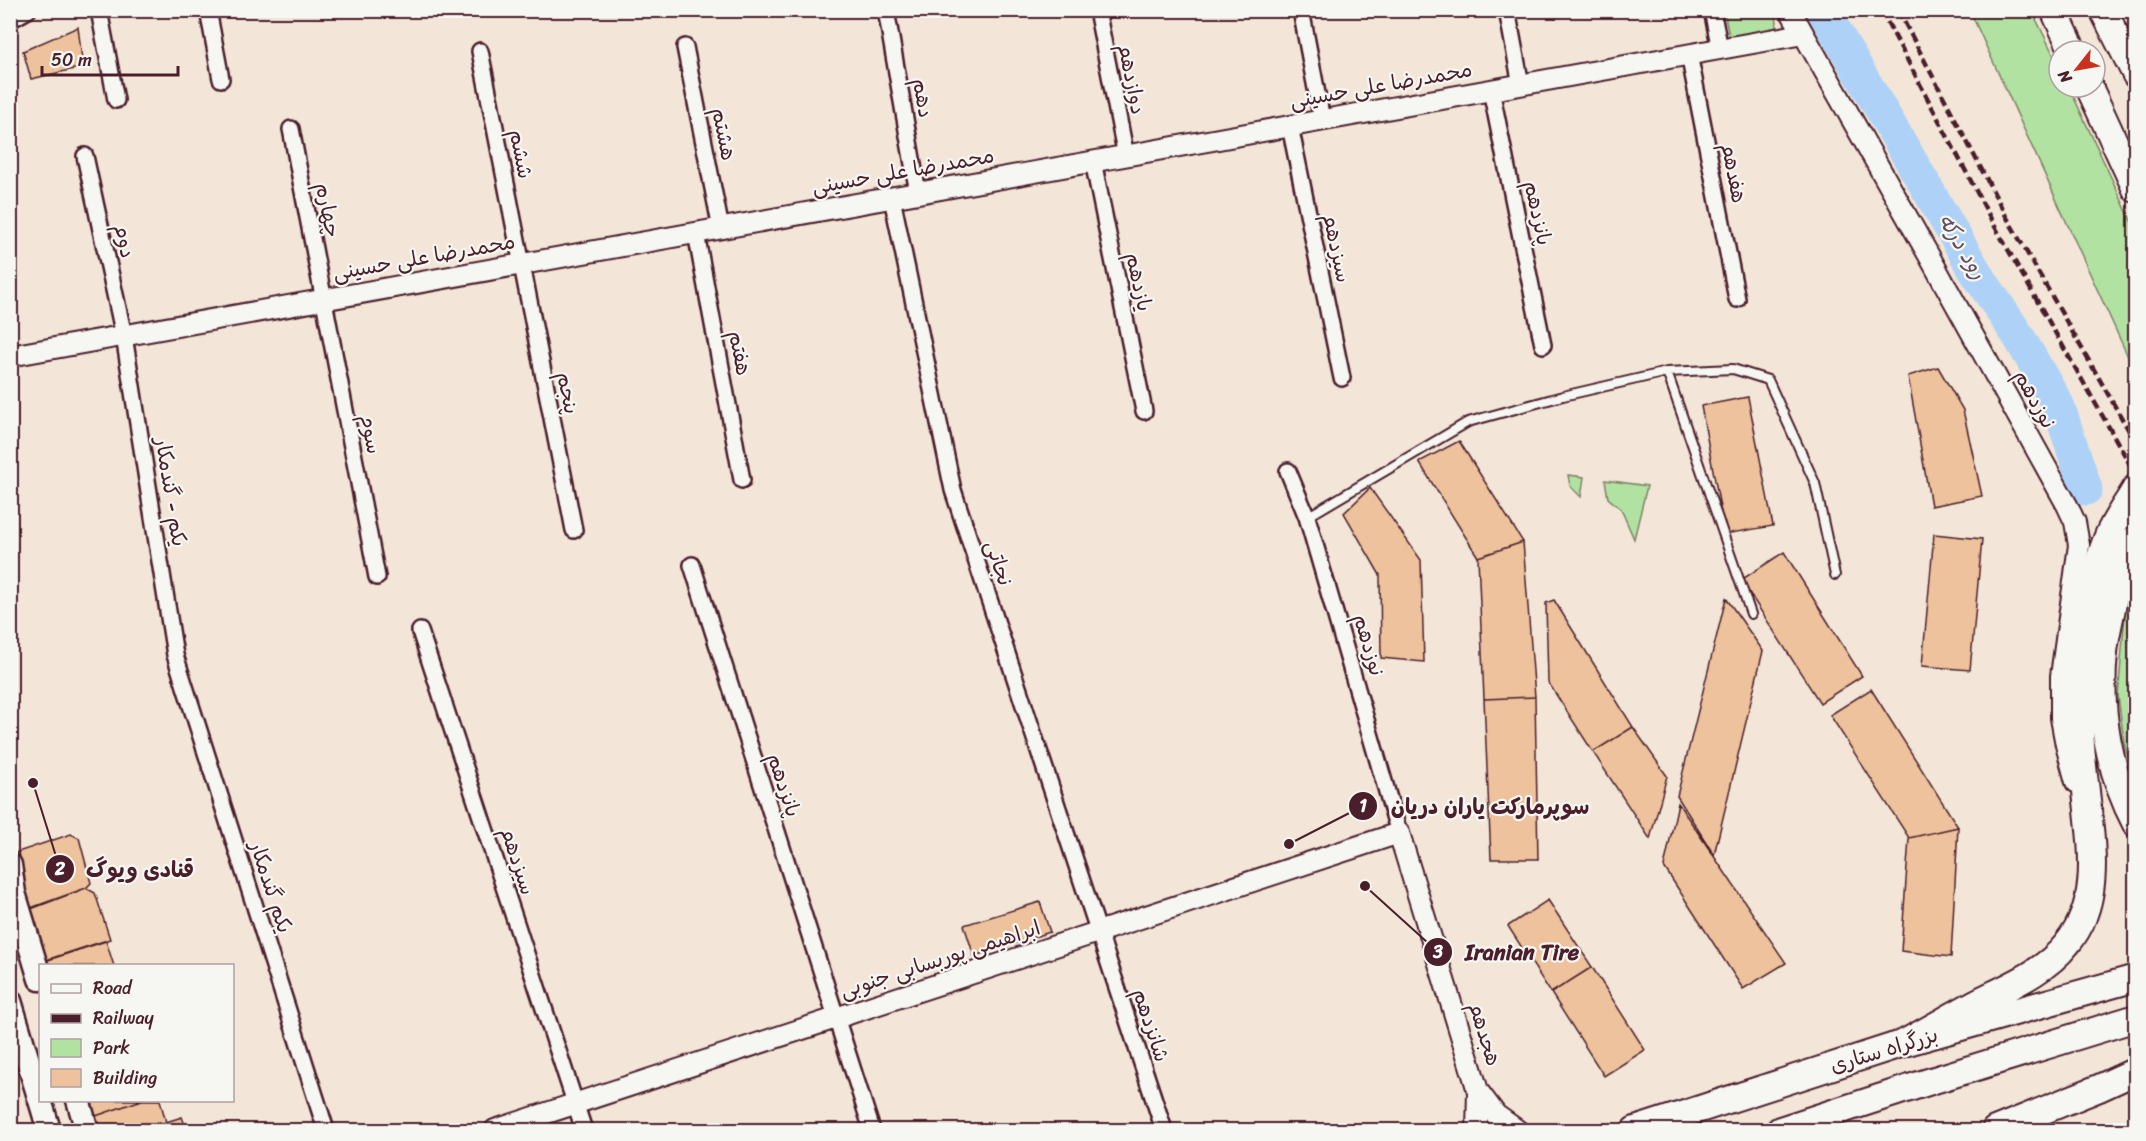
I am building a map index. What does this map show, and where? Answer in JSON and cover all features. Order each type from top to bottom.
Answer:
[{"type":"highway","points":[[2054,10],[2067,39]]},
{"type":"highway","points":[[2103,10],[2136,75]]},
{"type":"highway","points":[[2095,99],[2136,189]]},
{"type":"highway","points":[[1904,1043],[2019,982],[2049,962],[2067,944],[2084,917],[2091,888],[2093,854],[2080,741],[2079,698],[2085,631],[2100,557],[2109,534],[2136,488]]},
{"type":"highway","points":[[2136,538],[2130,545],[2115,594],[2104,653],[2103,699],[2108,741],[2117,782],[2136,824]]},
{"type":"highway","name":"بزرگراه ستاری","points":[[1635,1131],[1904,1043],[2136,978]]},
{"type":"highway","name":"بزرگراه ستاری","points":[[1780,1131],[1930,1081],[2136,1018]]},
{"type":"highway","points":[[1995,1131],[2136,1071]]},
{"type":"main road","points":[[10,865],[14,893],[39,976]]},
{"type":"main road","points":[[10,1001],[39,1095]]},
{"type":"main road","points":[[41,1102],[50,1131]]},
{"type":"main road","points":[[78,1102],[87,1131]]},
{"type":"street","points":[[10,20],[28,10]]},
{"type":"street","points":[[99,10],[116,100]]},
{"type":"street","points":[[208,10],[221,79]]},
{"type":"street","name":"دهم","points":[[886,10],[918,193]]},
{"type":"street","name":"دوازدهم","points":[[1097,10],[1126,156]]},
{"type":"street","points":[[1301,10],[1322,120]]},
{"type":"street","points":[[1507,10],[1521,85]]},
{"type":"street","points":[[1712,10],[1720,49]]},
{"type":"street","name":"نوزدهم","points":[[1790,10],[1928,254],[2075,522],[2079,544],[2061,676],[2061,718],[2066,746],[2089,821]]},
{"type":"street","name":"محمدرضا علی حسینی","points":[[10,356],[1803,34]]},
{"type":"street","name":"هشتم","points":[[685,47],[721,229]]},
{"type":"street","name":"ششم","points":[[480,51],[521,264]]},
{"type":"street","name":"هفدهم","points":[[1689,54],[1737,299]]},
{"type":"street","name":"پانزدهم","points":[[1491,90],[1543,345]]},
{"type":"street","name":"سیزدهم","points":[[1290,126],[1342,378]]},
{"type":"street","name":"چهارم","points":[[291,129],[324,300]]},
{"type":"street","name":"دوم","points":[[85,156],[124,336]]},
{"type":"street","name":"یازدهم","points":[[1094,161],[1144,411]]},
{"type":"street","name":"نجاتی","points":[[892,198],[953,489],[1098,932]]},
{"type":"street","name":"هفتم","points":[[696,233],[742,480]]},
{"type":"street","name":"پنجم","points":[[521,264],[574,530]]},
{"type":"street","name":"سوم","points":[[324,300],[377,576]]},
{"type":"street","name":"یکم - گندمکار","points":[[124,336],[176,655]]},
{"type":"street","name":"نوزدهم","points":[[1288,471],[1306,517],[1399,833]]},
{"type":"street","name":"پانزدهم","points":[[692,565],[872,1131]]},
{"type":"street","name":"سیزدهم","points":[[420,631],[575,1104]]},
{"type":"street","name":"یکم گندمکار","points":[[176,655],[326,1131]]},
{"type":"street","name":"ابراهیمی پوربسابی جنوبی","points":[[495,1131],[1399,833]]},
{"type":"street","name":"هجدهم","points":[[1399,833],[1478,1091],[1496,1115],[1517,1131]]},
{"type":"street","name":"شانزدهم","points":[[1098,932],[1164,1131]]},
{"type":"street","points":[[1477,1131],[1478,1091]]},
{"type":"street","points":[[575,1104],[584,1131]]},
{"type":"lane","points":[[1306,517],[1468,422],[1563,396],[1668,372],[1733,369],[1768,380],[1815,483],[1835,575]]},
{"type":"lane","points":[[1668,372],[1751,614]]},
{"type":"green space","points":[[1724,11],[1775,11],[1777,22],[1775,29],[1730,41]]},
{"type":"green space","points":[[1970,11],[2032,11],[2047,42],[2047,99],[2075,99],[2135,229],[2135,372]]},
{"type":"green space","points":[[1568,475],[1584,477],[1581,497],[1570,486]]},
{"type":"green space","points":[[1605,480],[1647,486],[1634,539],[1621,509],[1608,498]]},
{"type":"green space","points":[[2127,591],[2136,602],[2135,781],[2124,742],[2118,696]]},
{"type":"building","points":[[78,27],[83,67],[31,79],[23,51]]},
{"type":"building","points":[[1938,367],[1963,410],[1982,496],[1931,506],[1908,376]]},
{"type":"building","points":[[1748,397],[1773,526],[1725,534],[1701,406]]},
{"type":"building","points":[[1459,441],[1523,542],[1478,557],[1419,462]]},
{"type":"building","points":[[1370,488],[1421,560],[1424,662],[1381,658],[1380,575],[1344,513]]},
{"type":"building","points":[[1934,534],[1982,539],[1970,670],[1922,666]]},
{"type":"building","points":[[1523,542],[1535,697],[1484,699],[1478,557]]},
{"type":"building","points":[[1784,552],[1862,676],[1820,703],[1741,580]]},
{"type":"building","points":[[1726,598],[1763,651],[1714,855],[1677,796]]},
{"type":"building","points":[[1554,600],[1633,727],[1593,752],[1548,682],[1546,603]]},
{"type":"building","points":[[1871,689],[1958,827],[1909,838],[1830,715]]},
{"type":"building","points":[[1535,697],[1538,859],[1491,859],[1484,699]]},
{"type":"building","points":[[1633,727],[1667,776],[1650,839],[1593,752]]},
{"type":"building","points":[[1678,803],[1786,963],[1743,989],[1664,867]]},
{"type":"building","points":[[1958,827],[1951,957],[1901,951],[1909,838]]},
{"type":"building","points":[[71,834],[79,838],[91,883],[86,888],[25,910],[15,853]]},
{"type":"building","points":[[86,888],[95,893],[110,939],[46,960],[31,909]]},
{"type":"building","points":[[1548,900],[1592,967],[1551,993],[1508,926]]},
{"type":"building","points":[[1040,902],[1050,932],[974,956],[964,925]]},
{"type":"building","points":[[106,941],[113,964],[39,964]]},
{"type":"building","points":[[1592,967],[1645,1050],[1604,1076],[1551,993]]},
{"type":"building","points":[[84,1102],[136,1102],[90,1118]]},
{"type":"building","points":[[136,1102],[161,1102],[166,1122],[140,1130],[92,1130],[90,1118]]},
{"type":"building","points":[[182,1117],[187,1130],[140,1130],[166,1122]]},
{"type":"waterway","name":"رود درکه","points":[[1823,10],[1977,274],[2019,337],[2058,405],[2086,489]]},
{"type":"railway","points":[[1881,10],[1993,223],[2136,475]]},
{"type":"railway","points":[[1898,10],[2006,216],[2136,443]]},
{"type":"place","name":"قنادی ویوگ","points":[[33,783]]},
{"type":"place","name":"سوپرمارکت یاران دریان","points":[[1289,844]]},
{"type":"place","name":"Iranian Tire","points":[[1365,886]]}]
